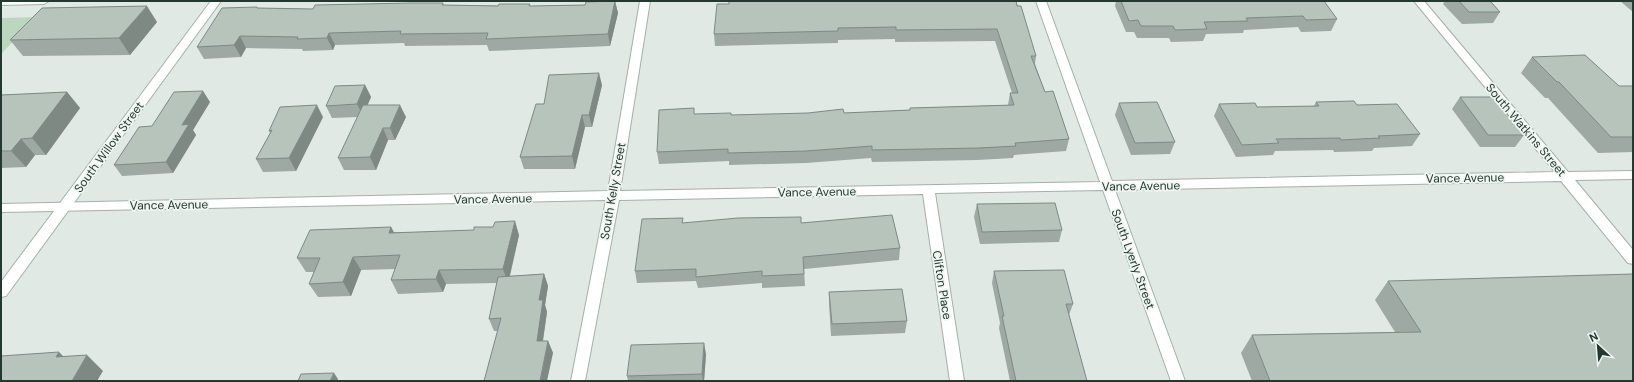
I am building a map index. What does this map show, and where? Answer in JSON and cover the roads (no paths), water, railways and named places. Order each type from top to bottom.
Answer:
[{"type":"street","points":[[1,2],[44,1]]},
{"type":"street","name":"South Willow Street","points":[[1,292],[216,1]]},
{"type":"street","name":"South Kelly Street","points":[[578,381],[612,197],[645,1]]},
{"type":"street","name":"South Lyerly Street","points":[[1041,1],[1106,187],[1178,381]]},
{"type":"street","name":"South Watkins Street","points":[[1419,1],[1633,259]]},
{"type":"street","name":"Vance Avenue","points":[[1,208],[612,197],[1633,175]]},
{"type":"street","name":"Clifton Place","points":[[928,189],[957,381]]}]
